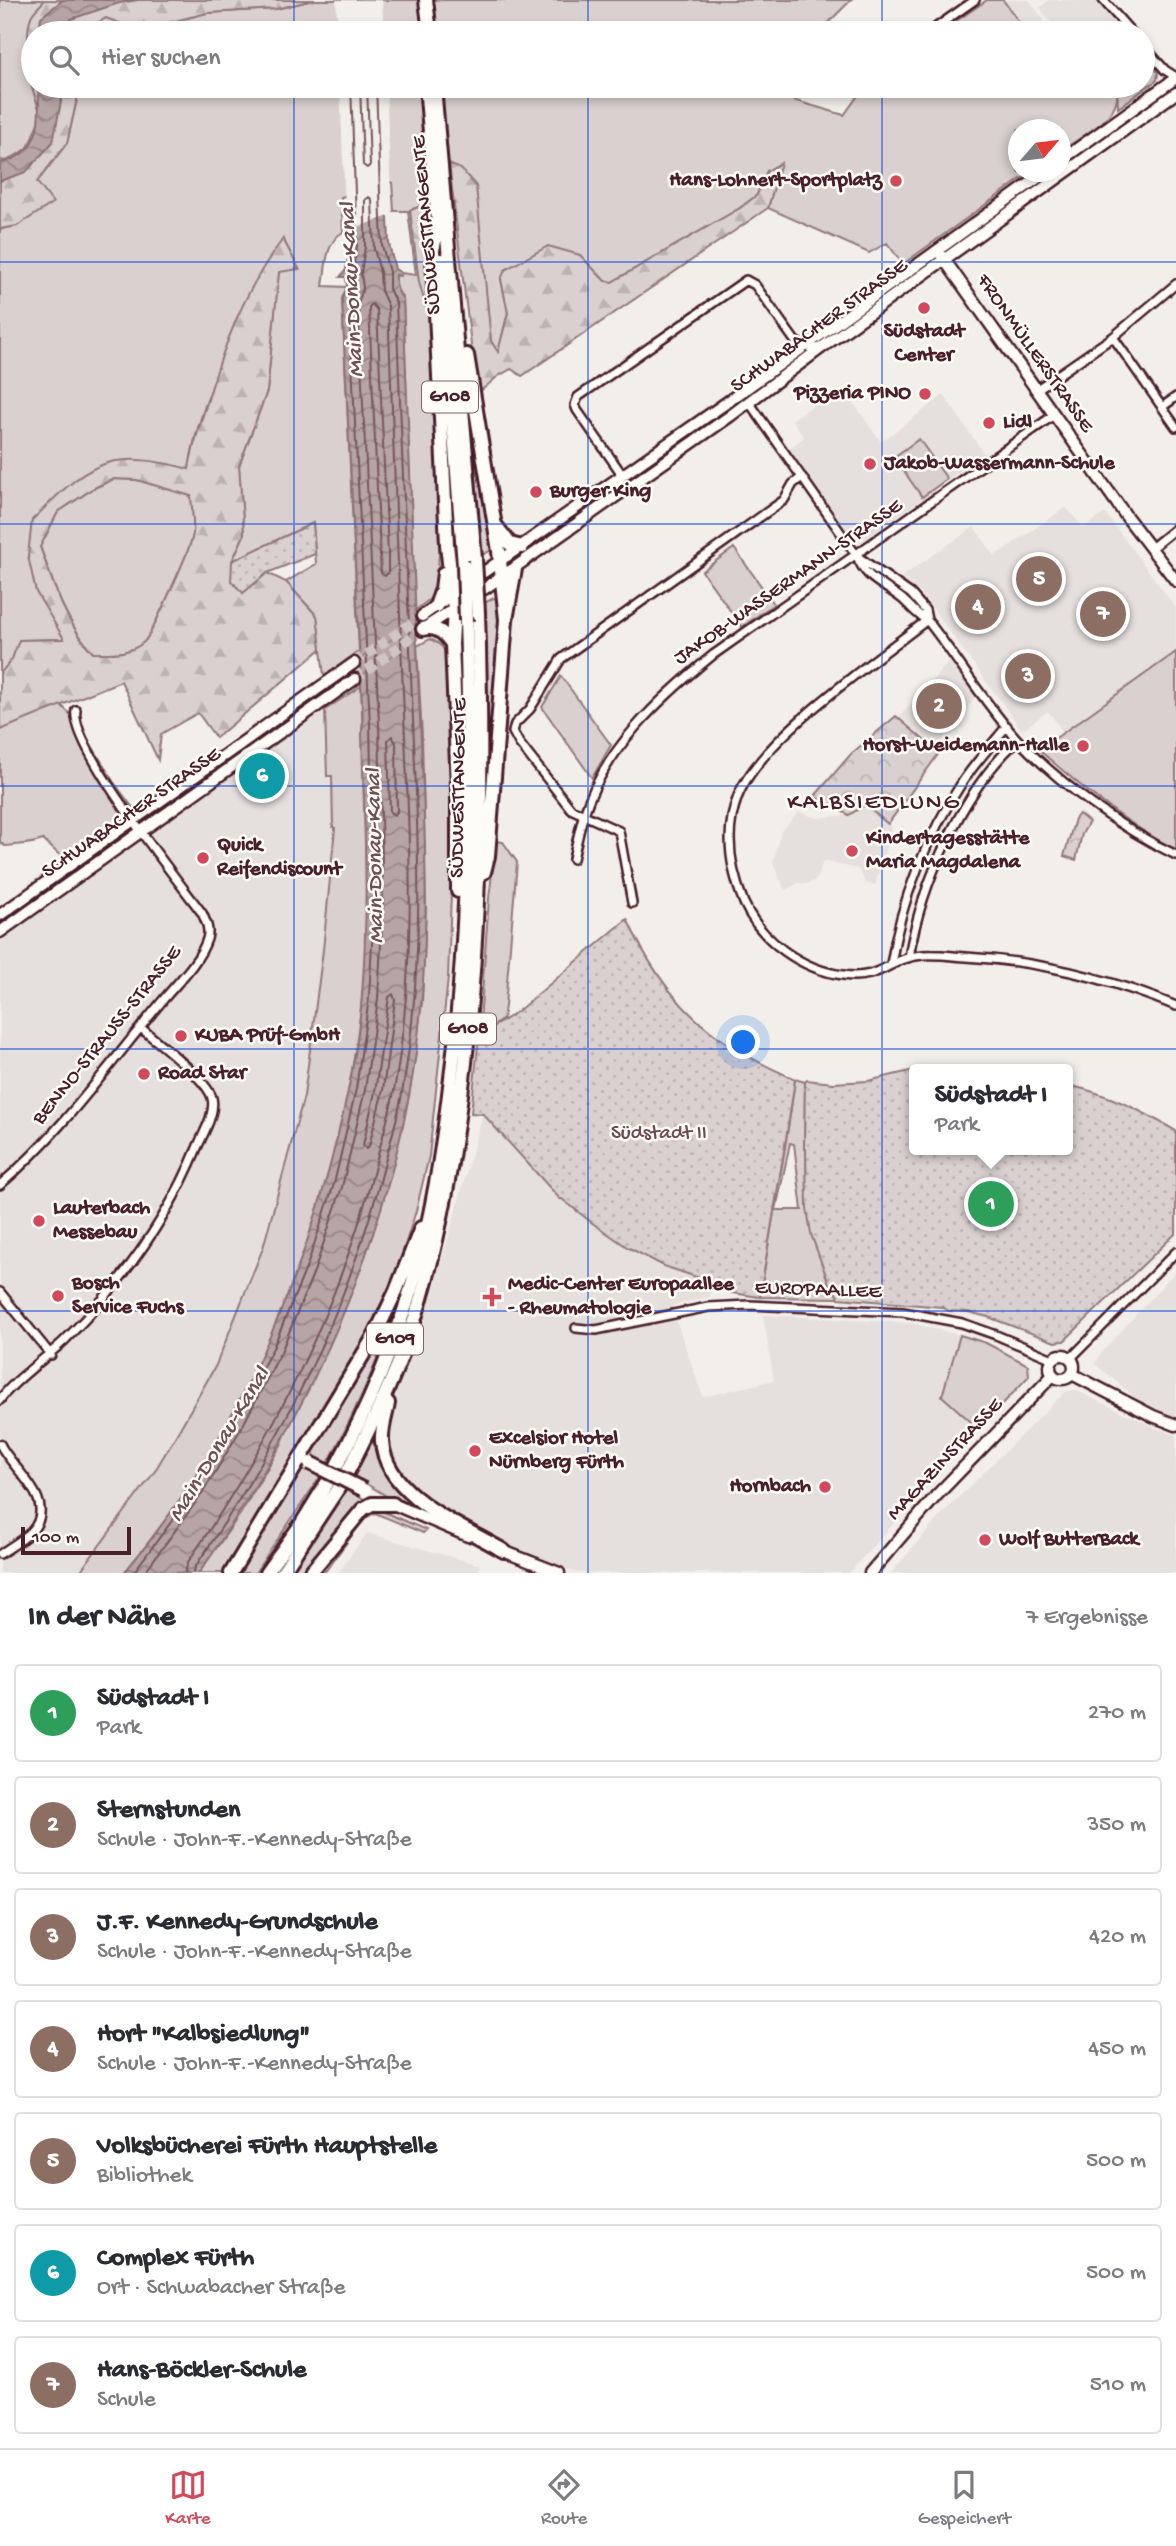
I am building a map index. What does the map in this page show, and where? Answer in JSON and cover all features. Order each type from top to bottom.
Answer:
[{"type":"highway","points":[[418,0],[420,21]]},
{"type":"highway","points":[[426,0],[428,21]]},
{"type":"highway","name":"SÜDWESTTANGENTE","points":[[428,98],[438,169],[452,268],[475,559],[482,790],[478,893],[468,1026],[428,1275],[389,1387],[341,1470],[393,1344],[414,1281],[432,1202],[445,1164],[463,947],[470,787],[466,621],[438,228],[438,169],[435,98]]},
{"type":"highway","points":[[438,228],[433,250],[447,552],[456,599],[453,644],[458,886],[463,947]]},
{"type":"highway","points":[[452,268],[461,307],[495,524],[506,620]]},
{"type":"highway","points":[[495,524],[510,544],[522,547]]},
{"type":"highway","points":[[436,606],[442,589],[447,552]]},
{"type":"highway","points":[[478,893],[488,856],[506,620],[515,569]]},
{"type":"highway","points":[[422,623],[439,631],[453,644]]},
{"type":"highway","points":[[231,1573],[305,1460],[381,1324],[432,1202]]},
{"type":"highway","points":[[389,1387],[382,1440],[385,1458],[393,1475],[414,1497],[503,1551]]},
{"type":"highway","points":[[305,1460],[393,1504]]},
{"type":"highway","points":[[266,1573],[333,1484],[282,1573]]},
{"type":"highway","points":[[310,1573],[363,1509],[372,1504],[393,1504]]},
{"type":"main road","points":[[1155,93],[1176,78]]},
{"type":"main road","name":"SCHWABACHER STRASSE","points":[[484,589],[749,402],[1176,93]]},
{"type":"main road","points":[[1071,153],[1148,98]]},
{"type":"main road","name":"SCHWABACHER STRASSE","points":[[484,572],[804,347],[1032,182]]},
{"type":"main road","name":"FRONMÜLLERSTRASSE","points":[[936,249],[1150,549],[1176,581]]},
{"type":"main road","points":[[422,623],[436,606],[456,599]]},
{"type":"main road","points":[[422,623],[456,599]]},
{"type":"main road","name":"SCHWABACHER STRASSE","points":[[0,915],[354,663]]},
{"type":"main road","name":"SCHWABACHER STRASSE","points":[[0,932],[355,679]]},
{"type":"main road","points":[[1063,1355],[1071,1358],[1074,1368],[1072,1374],[1061,1379],[1053,1375],[1050,1368],[1052,1359],[1063,1355]]},
{"type":"main road","points":[[1072,1374],[1176,1425]]},
{"type":"main road","name":"MAGAZINSTRASSE","points":[[870,1573],[936,1496],[1053,1375]]},
{"type":"main road","points":[[393,1504],[559,1573]]},
{"type":"street","points":[[945,21],[975,0]]},
{"type":"street","points":[[1103,0],[1121,21]]},
{"type":"street","points":[[1155,58],[1176,78]]},
{"type":"street","points":[[618,494],[620,470],[577,410],[575,405],[578,397],[746,280],[755,285],[795,341],[804,347],[821,348]]},
{"type":"street","points":[[1036,390],[1112,337],[1176,284]]},
{"type":"street","points":[[1112,337],[1176,427]]},
{"type":"street","points":[[1162,407],[1176,397]]},
{"type":"street","points":[[749,402],[857,556],[911,594],[925,610],[927,620],[1018,740],[1086,799],[1176,855]]},
{"type":"street","name":"JAKOB-WASSERMANN-STRASSE","points":[[573,859],[584,815],[618,748],[653,708],[713,655],[1054,415]]},
{"type":"street","points":[[632,903],[619,831],[571,809],[519,743],[513,732],[515,724],[530,709],[561,659],[784,500],[793,484],[802,477]]},
{"type":"street","points":[[1150,549],[1176,528]]},
{"type":"street","points":[[927,620],[813,710],[756,764],[739,792],[730,823],[735,882],[747,911],[781,948],[802,962],[842,975],[872,975],[891,964],[924,954],[992,958],[1053,966],[1103,979],[1176,1006]]},
{"type":"street","points":[[76,710],[77,726],[91,754],[141,831]]},
{"type":"street","points":[[891,964],[906,898],[926,849],[965,779],[1007,726]]},
{"type":"street","points":[[909,957],[921,906],[949,836],[998,760],[1018,740]]},
{"type":"street","name":"BENNO-STRAUSS-STRASSE","points":[[0,1185],[24,1164],[141,1028],[196,958],[208,937],[208,928],[202,913],[141,831]]},
{"type":"street","points":[[0,1400],[51,1355],[100,1305],[146,1246],[183,1184],[212,1112],[213,1098],[205,1083],[141,1028]]},
{"type":"street","points":[[1071,1358],[1176,1252]]},
{"type":"street","points":[[0,1292],[51,1355]]},
{"type":"street","name":"EUROPAALLEE","points":[[576,1328],[596,1330],[722,1306],[903,1312],[962,1323],[1052,1359]]},
{"type":"street","points":[[0,1444],[38,1496],[40,1513],[33,1530],[0,1554]]},
{"type":"shaded area","points":[[1004,0],[1029,0],[1044,20],[1019,21]]},
{"type":"shaded area","points":[[1049,0],[1096,0],[1115,21],[1049,21],[1040,8]]},
{"type":"shaded area","name":"Jakob-Wassermann-Schule","points":[[838,388],[841,392],[844,390],[881,442],[944,395],[984,454],[867,538],[854,540],[789,449],[804,437],[792,420]]},
{"type":"shaded area","points":[[1066,507],[1083,528],[1105,513],[1176,608],[1176,652],[1063,732],[1048,711],[1022,730],[922,594],[901,577],[974,527],[995,556]]},
{"type":"shaded area","points":[[949,662],[976,696],[936,748],[900,716]]},
{"type":"shaded area","points":[[324,676],[327,775],[332,776],[335,827],[323,950],[304,1096],[263,1248],[216,1365],[153,1474],[79,1573],[0,1573],[0,906],[63,858],[136,812]]},
{"type":"shaded area","name":"Kindertagesstätte Maria Magdalena","points":[[865,805],[892,828],[875,885],[866,883],[858,869],[823,861],[817,879],[785,890],[773,863],[781,831],[799,812],[817,818],[849,815]]},
{"type":"shaded area","points":[[483,1114],[560,1199],[627,1247],[664,1266],[708,1281],[710,1297],[673,1305],[703,1397],[774,1380],[763,1315],[910,1323],[960,1335],[942,1396],[979,1429],[849,1573],[576,1573],[492,1537],[419,1492],[409,1489],[402,1482],[385,1442],[393,1400],[417,1342],[433,1292]]},
{"type":"shaded area","points":[[1174,1273],[1176,1417],[1142,1403],[1095,1364],[1101,1353]]},
{"type":"shaded area","points":[[1075,1390],[1176,1435],[1176,1573],[891,1573],[943,1513],[1065,1392]]},
{"type":"shaded area","points":[[367,1533],[480,1565],[477,1573],[338,1573]]},
{"type":"green space","points":[[0,0],[45,0],[31,21],[21,21],[21,98],[36,98],[41,115],[28,148],[5,162],[0,160]]},
{"type":"green space","points":[[45,0],[313,0],[276,9],[207,13],[175,21],[114,21],[106,18],[101,21],[30,21]]},
{"type":"green space","points":[[313,0],[851,0],[830,21],[175,21],[207,13],[276,9]]},
{"type":"green space","points":[[987,0],[1003,0],[1018,21],[956,21]]},
{"type":"green space","points":[[35,98],[77,98],[67,143],[37,182],[53,203],[17,226],[0,229],[0,160],[16,158],[29,146],[38,130],[39,110]]},
{"type":"green space","points":[[77,98],[786,98],[844,115],[856,98],[1117,98],[1108,116],[1071,144],[1071,119],[1008,119],[1008,182],[1017,182],[903,264],[887,243],[869,253],[768,208],[780,164],[767,171],[757,195],[740,208],[612,282],[605,281],[579,255],[501,279],[508,312],[498,353],[491,341],[483,270],[449,164],[422,172],[425,205],[410,210],[426,306],[431,308],[440,540],[437,581],[432,597],[415,611],[403,299],[397,289],[395,277],[401,273],[416,275],[408,211],[394,211],[392,182],[341,197],[343,232],[337,236],[330,249],[323,286],[347,287],[342,299],[359,651],[324,676],[317,616],[286,582],[316,564],[313,523],[232,561],[244,535],[239,466],[267,391],[279,271],[299,269],[283,239],[214,382],[194,441],[189,470],[168,464],[130,460],[32,520],[36,592],[65,639],[20,640],[12,659],[0,674],[0,229],[17,226],[37,182],[67,143]]},
{"type":"green space","points":[[1118,98],[1132,98],[1118,108]]},
{"type":"green space","points":[[781,163],[768,208],[522,376],[511,369],[477,394],[449,164],[461,169],[476,186],[491,341],[498,352],[508,313],[501,279],[505,270],[548,246],[580,255],[605,281],[612,282],[740,208],[757,195],[767,171]]},
{"type":"green space","points":[[425,205],[426,307],[419,282],[410,210]]},
{"type":"green space","points":[[283,239],[299,269],[279,272],[267,391],[239,466],[244,535],[232,561],[243,593],[267,573],[286,582],[317,616],[321,649],[216,738],[198,713],[161,734],[158,760],[121,681],[0,730],[0,674],[12,659],[19,640],[64,639],[36,592],[28,556],[32,520],[80,476],[110,462],[144,460],[189,469],[198,430],[228,340],[246,298]],"holes":[[[114,479],[137,480],[191,496],[193,534],[171,590],[144,642],[126,651],[93,653],[68,616],[40,547],[58,512],[94,488]]]},
{"type":"green space","points":[[919,439],[947,479],[922,497],[894,457]]},
{"type":"green space","points":[[476,448],[494,549],[482,555],[474,450]]},
{"type":"green space","points":[[114,479],[137,480],[191,496],[193,534],[171,589],[144,642],[126,651],[93,653],[68,616],[40,546],[58,512],[94,488]]},
{"type":"green space","points":[[313,523],[315,554],[267,573],[243,593],[231,581],[232,561]]},
{"type":"green space","points":[[734,548],[774,604],[742,627],[702,571]]},
{"type":"green space","points":[[493,598],[497,599],[500,613],[486,822],[488,706],[485,603]]},
{"type":"green space","points":[[430,639],[443,648],[449,663],[453,837],[448,978],[429,1156],[416,1211],[391,1288],[346,1371],[224,1573],[199,1573],[241,1513],[281,1445],[385,1192],[409,1095],[422,1002],[426,908],[417,646]]},
{"type":"green space","points":[[1176,652],[1176,850],[1104,804],[1039,750]]},
{"type":"green space","points":[[561,676],[611,745],[592,778],[542,707]]},
{"type":"green space","points":[[361,686],[366,900],[362,998],[351,1075],[335,1152],[313,1228],[285,1303],[252,1376],[214,1445],[172,1511],[124,1573],[79,1573],[153,1474],[216,1365],[263,1248],[304,1096],[323,950],[335,828],[332,776],[327,776],[325,710]]},
{"type":"green space","points":[[60,704],[78,722],[113,781],[136,812],[63,858],[43,840],[5,846],[0,842],[0,730]]},
{"type":"green space","points":[[896,716],[939,753],[888,824],[865,805],[849,815],[814,797],[851,754]]},
{"type":"green space","points":[[1079,814],[1089,822],[1082,834],[1076,860],[1064,856]]},
{"type":"green space","points":[[496,841],[503,842],[517,862],[505,1006],[503,1019],[479,1036],[489,898]]},
{"type":"green space","name":"Südstadt II","points":[[627,919],[658,974],[694,1017],[738,1051],[795,1079],[760,1297],[732,1293],[708,1281],[664,1266],[627,1247],[560,1199],[483,1114],[471,1113],[479,1036],[518,1011]]},
{"type":"green space","points":[[909,1071],[909,1155],[1073,1155],[1073,1086],[1098,1093],[1149,1116],[1176,1131],[1176,1233],[1064,1341],[1055,1342],[988,1317],[949,1311],[942,1307],[839,1298],[832,1292],[811,1234],[804,1149],[805,1082],[868,1081]]},
{"type":"green space","points":[[795,1079],[805,1082],[804,1148],[811,1226],[821,1260],[839,1298],[760,1297]],"holes":[[[790,1143],[794,1144],[802,1210],[776,1210]]]},
{"type":"green space","points":[[392,1307],[397,1309],[382,1348],[328,1463],[315,1456],[311,1449]]},
{"type":"green space","points":[[960,1335],[986,1343],[1028,1365],[1029,1376],[979,1429],[942,1396]]},
{"type":"green space","points":[[371,1442],[378,1445],[434,1517],[390,1498],[353,1476]]},
{"type":"green space","points":[[301,1470],[320,1477],[255,1573],[235,1573],[296,1473]]},
{"type":"green space","points":[[346,1489],[364,1499],[306,1573],[291,1573]]},
{"type":"green space","points":[[377,1509],[426,1530],[423,1533],[375,1513],[365,1518],[324,1573],[314,1573],[367,1510]]},
{"type":"water","points":[[63,0],[138,0],[119,3],[70,21],[40,21],[41,17]]},
{"type":"water","points":[[38,98],[62,98],[53,142],[26,172],[0,181],[0,163],[14,159],[31,144],[36,134]]},
{"type":"water","name":"Main-Donau-Kanal","points":[[379,98],[383,98],[389,244],[395,269],[401,273],[401,276],[396,275],[396,282],[403,299],[425,847],[422,997],[409,1096],[394,1161],[355,1286],[301,1404],[236,1518],[199,1573],[124,1573],[197,1473],[257,1364],[304,1249],[323,1190],[354,1063],[364,962],[365,862],[363,724],[342,299],[347,287],[346,277],[340,277],[346,270],[350,246],[349,197]]},
{"type":"pier","points":[[336,0],[382,0],[383,21],[337,21]]},
{"type":"pier","points":[[340,98],[387,98],[392,215],[346,231]]},
{"type":"tunnel","points":[[354,663],[422,616]]},
{"type":"tunnel","points":[[355,679],[423,629]]},
{"type":"place","name":"Hans-Lohnert-Sportplatz","points":[[896,181]]},
{"type":"place","name":"Südstadt Center","points":[[924,308]]},
{"type":"place","name":"Pizzeria PINO","points":[[925,394]]},
{"type":"place","name":"Lidl","points":[[989,423]]},
{"type":"place","name":"Jakob-Wassermann-Schule","points":[[870,464]]},
{"type":"place","name":"Burger King","points":[[536,492]]},
{"type":"place","name":"Volksbücherei Fürth Hauptstelle","points":[[1039,579]]},
{"type":"place","name":"Hort \"Kalbsiedlung\"","points":[[978,607]]},
{"type":"place","name":"Hans-Böckler-Schule","points":[[1103,614]]},
{"type":"place","name":"J.F. Kennedy-Grundschule","points":[[1028,676]]},
{"type":"place","name":"Sternstunden","points":[[939,706]]},
{"type":"place","name":"Horst-Weidemann-Halle","points":[[1083,746]]},
{"type":"place","name":"Complex Fürth","points":[[262,776]]},
{"type":"place","name":"Kindertagesstätte Maria Magdalena","points":[[852,851]]},
{"type":"place","name":"Quick Reifendiscount","points":[[203,858]]},
{"type":"place","name":"KUBA Prüf-GmbH","points":[[181,1036]]},
{"type":"place","name":"Road Star","points":[[144,1074]]},
{"type":"place","name":"Südstadt I","points":[[991,1204]]},
{"type":"place","name":"Lauterbach Messebau","points":[[39,1221]]},
{"type":"place","name":"Bosch Service Fuchs","points":[[58,1296]]},
{"type":"place","name":"Medic-Center Europaallee - Rheumatologie","points":[[492,1297]]},
{"type":"place","name":"Excelsior Hotel Nürnberg Fürth","points":[[475,1451]]},
{"type":"place","name":"Hornbach","points":[[825,1487]]},
{"type":"place","name":"Wolf ButterBack","points":[[985,1540]]},
{"type":"district","name":"KALBSIEDLUNG","points":[[874,803]]}]
